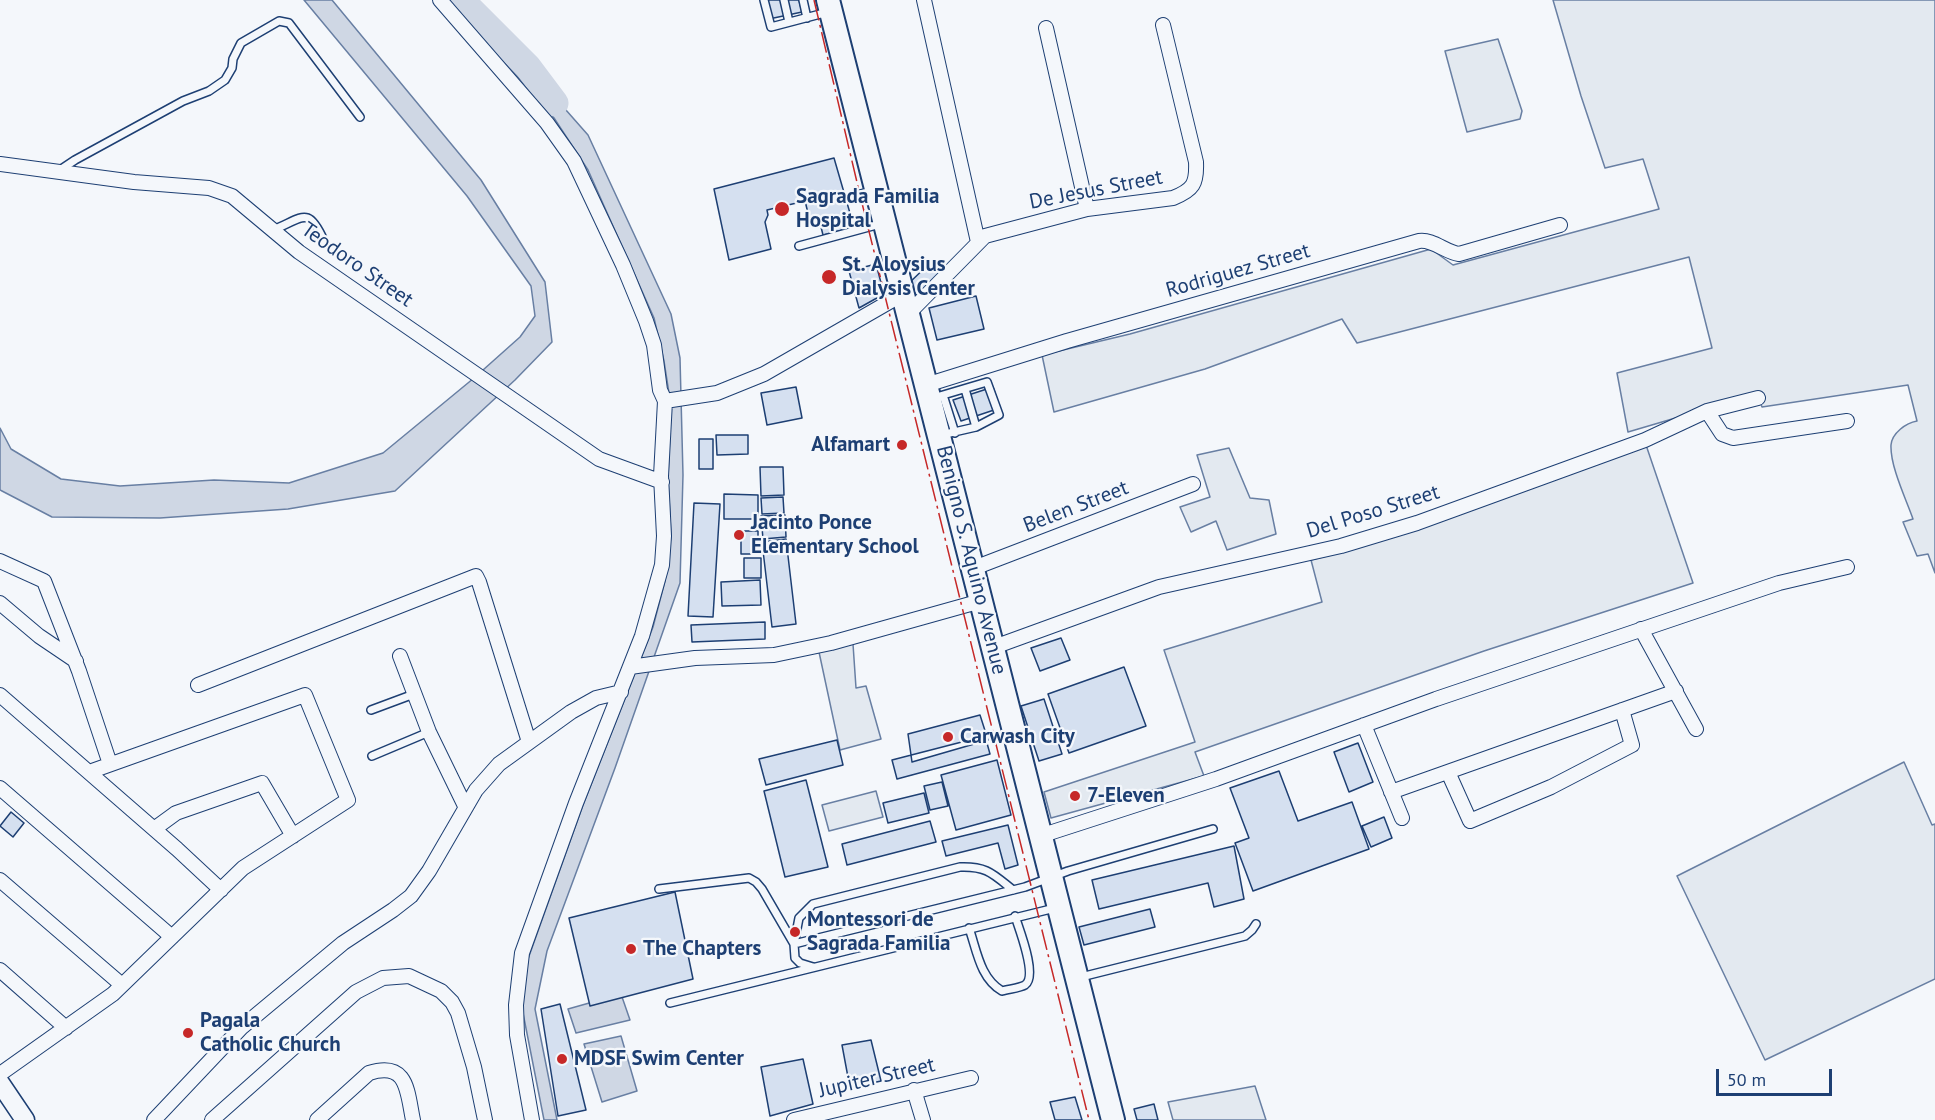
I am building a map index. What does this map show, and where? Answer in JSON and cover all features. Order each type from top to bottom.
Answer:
[{"type":"main road","name":"Benigno S. Aquino Avenue","points":[[829,5],[905,304],[947,434],[981,601],[1113,1120]]},
{"type":"street","points":[[440,0],[547,123],[573,161],[623,265],[646,321],[654,345],[660,390],[665,401],[662,565],[642,636],[576,803],[522,953],[516,1005],[517,1035],[532,1120]]},
{"type":"street","points":[[924,0],[978,242]]},
{"type":"street","name":"De Jesus Street","points":[[665,401],[717,393],[764,374],[905,304],[978,242],[994,232],[1087,209],[1173,198],[1192,187],[1197,176],[1197,162],[1163,25]]},
{"type":"street","points":[[1046,28],[1087,209]]},
{"type":"street","name":"Teodoro Street","points":[[0,164],[155,184],[209,188],[232,196],[299,252],[599,459],[662,482]]},
{"type":"street","name":"Rodriguez Street","points":[[933,393],[1067,341],[1419,242],[1430,242],[1450,253],[1459,254],[1560,225]]},
{"type":"street","name":"Del Poso Street","points":[[994,647],[1160,587],[1341,546],[1417,522],[1645,440],[1707,411],[1758,398]]},
{"type":"street","points":[[1707,411],[1722,434],[1732,438],[1847,421]]},
{"type":"street","name":"Belen Street","points":[[974,568],[1193,484]]},
{"type":"street","points":[[0,561],[44,581],[76,661],[111,765]]},
{"type":"street","points":[[1040,836],[1216,779],[1364,725],[1779,583],[1847,567]]},
{"type":"street","points":[[198,684],[476,576],[529,742]]},
{"type":"street","points":[[630,667],[695,658],[774,655],[831,643],[981,601]]},
{"type":"street","points":[[0,603],[39,636],[76,661]]},
{"type":"street","points":[[1641,629],[1696,729]]},
{"type":"street","points":[[400,656],[429,732],[465,806]]},
{"type":"street","points":[[1391,792],[1676,691]]},
{"type":"street","points":[[154,1120],[242,1027],[343,943],[411,896],[429,871],[465,806],[500,764],[571,712],[596,698],[621,692]]},
{"type":"street","points":[[0,695],[154,829],[220,890]]},
{"type":"street","points":[[0,1074],[113,994],[243,868],[348,800],[305,695],[89,772]]},
{"type":"street","points":[[1448,772],[1470,821],[1551,787],[1632,745],[1622,710]]},
{"type":"street","points":[[1364,725],[1402,818]]},
{"type":"street","points":[[154,829],[176,813],[262,783],[292,836]]},
{"type":"street","points":[[0,788],[172,937]]},
{"type":"street","points":[[0,880],[122,985]]},
{"type":"street","points":[[0,970],[66,1028]]},
{"type":"street","points":[[212,1120],[356,992],[383,978],[409,976],[441,991],[459,1013],[474,1067],[485,1120]]},
{"type":"street","points":[[317,1120],[369,1073],[388,1070],[402,1077],[413,1120]]},
{"type":"street","name":"Jupiter Street","points":[[794,1120],[971,1078]]},
{"type":"street","points":[[0,1083],[25,1120]]},
{"type":"street","points":[[914,1090],[923,1120]]},
{"type":"lane","points":[[764,0],[771,27],[807,18],[829,5]]},
{"type":"lane","points":[[784,0],[789,22]]},
{"type":"lane","points":[[803,0],[807,18]]},
{"type":"lane","points":[[58,172],[75,160],[183,101],[209,91],[225,80],[241,43],[279,21],[289,23],[360,117]]},
{"type":"lane","points":[[846,198],[876,190]]},
{"type":"lane","points":[[273,230],[296,219],[308,218],[316,222],[324,241]]},
{"type":"lane","points":[[799,246],[884,223]]},
{"type":"lane","points":[[933,393],[965,389],[987,382],[999,416],[976,427],[947,434]]},
{"type":"lane","points":[[965,389],[976,427]]},
{"type":"lane","points":[[371,710],[414,694]]},
{"type":"lane","points":[[372,756],[429,732]]},
{"type":"lane","points":[[794,944],[1013,890],[1213,829]]},
{"type":"lane","points":[[816,968],[800,963],[795,958],[794,944],[799,918],[813,904],[960,867],[976,866],[990,871],[1013,890]]},
{"type":"lane","points":[[659,889],[749,878],[762,889],[794,944]]},
{"type":"lane","points":[[670,1003],[1058,907]]},
{"type":"lane","points":[[969,928],[983,973],[991,985],[1002,991],[1026,985],[1031,969],[1015,916]]},
{"type":"lane","points":[[1076,978],[1245,936],[1256,924]]},
{"type":"shaded area","points":[[304,0],[332,0],[481,180],[545,282],[552,342],[515,380],[395,491],[288,509],[160,518],[52,517],[0,490],[0,428],[11,449],[61,479],[120,486],[214,480],[289,483],[383,453],[520,337],[535,316],[531,286],[467,196]]},
{"type":"shaded area","points":[[450,0],[469,0],[588,135],[671,314],[680,358],[683,475],[680,583],[547,951],[535,1009],[557,1120],[544,1120],[522,1008],[528,959],[583,805],[653,627],[665,581],[671,536],[668,478],[671,406],[654,318],[588,170],[554,118]]},
{"type":"shaded area","points":[[1553,0],[1935,0],[1935,573],[1928,554],[1917,556],[1903,522],[1913,519],[1891,453],[1892,441],[1897,433],[1904,426],[1917,421],[1908,385],[1762,407],[1757,394],[1628,432],[1617,373],[1712,348],[1689,257],[1357,343],[1342,319],[1205,369],[1054,412],[1042,355],[1130,334],[1431,249],[1453,265],[1659,209],[1643,159],[1605,168]]},
{"type":"shaded area","points":[[1498,39],[1522,111],[1520,119],[1467,132],[1445,51]]},
{"type":"shaded area","points":[[1646,445],[1693,583],[1484,651],[1195,752],[1204,776],[1051,818],[1044,792],[1195,742],[1164,650],[1322,602],[1311,560],[1342,552]]},
{"type":"shaded area","points":[[1229,448],[1250,498],[1269,500],[1276,534],[1227,550],[1216,521],[1191,532],[1180,507],[1210,497],[1197,455]]},
{"type":"shaded area","points":[[853,644],[856,688],[866,686],[881,739],[840,750],[819,652]]},
{"type":"shaded area","points":[[1904,762],[1932,825],[1935,824],[1935,979],[1765,1060],[1677,876]]},
{"type":"shaded area","points":[[876,791],[883,817],[829,831],[822,805]]},
{"type":"shaded area","points":[[621,994],[630,1020],[576,1033],[568,1009]]},
{"type":"shaded area","points":[[621,1036],[637,1091],[602,1102],[584,1044]]},
{"type":"shaded area","points":[[1255,1086],[1266,1120],[1173,1120],[1168,1102]]},
{"type":"building","points":[[765,0],[799,0],[802,12],[769,19]]},
{"type":"building","name":"Sagrada Familia Hospital","points":[[834,158],[854,227],[823,235],[819,219],[810,221],[805,201],[767,210],[768,215],[765,222],[771,249],[729,260],[714,189]]},
{"type":"building","points":[[931,262],[942,274],[916,299],[908,284]]},
{"type":"building","points":[[876,264],[884,294],[859,308],[849,271]]},
{"type":"building","points":[[976,296],[984,329],[937,340],[929,308]]},
{"type":"building","points":[[796,387],[802,418],[767,425],[761,393]]},
{"type":"building","points":[[993,387],[1000,408],[961,421],[953,400]]},
{"type":"building","points":[[716,435],[748,435],[748,454],[717,455]]},
{"type":"building","points":[[699,439],[713,439],[713,469],[699,469]]},
{"type":"building","points":[[760,467],[783,467],[784,495],[761,496]]},
{"type":"building","points":[[724,494],[758,495],[758,519],[724,519]]},
{"type":"building","points":[[783,497],[784,513],[762,514],[761,498]]},
{"type":"building","points":[[694,503],[720,504],[713,617],[688,616]]},
{"type":"building","points":[[785,515],[786,537],[763,539],[761,516]]},
{"type":"building","points":[[741,531],[758,531],[758,554],[741,554]]},
{"type":"building","points":[[786,539],[796,624],[772,627],[762,542]]},
{"type":"building","points":[[744,558],[761,558],[761,578],[744,578]]},
{"type":"building","points":[[760,580],[761,605],[722,606],[721,582]]},
{"type":"building","points":[[765,622],[765,639],[692,642],[691,625]]},
{"type":"building","points":[[1061,638],[1070,660],[1040,671],[1031,648]]},
{"type":"building","points":[[1124,667],[1146,726],[1069,753],[1048,694]]},
{"type":"building","points":[[1044,699],[1062,754],[1039,761],[1021,706]]},
{"type":"building","name":"Carwash City","points":[[980,715],[988,740],[912,762],[908,734]]},
{"type":"building","points":[[985,736],[990,754],[897,779],[892,760]]},
{"type":"building","points":[[837,740],[843,765],[766,785],[759,759]]},
{"type":"building","points":[[1358,743],[1373,782],[1349,792],[1334,752]]},
{"type":"building","points":[[997,760],[1011,815],[956,830],[941,775]]},
{"type":"building","points":[[1279,771],[1298,821],[1352,802],[1369,849],[1253,891],[1235,843],[1249,838],[1230,788]]},
{"type":"building","points":[[806,780],[828,867],[785,877],[764,791]]},
{"type":"building","points":[[942,782],[948,806],[930,810],[924,786]]},
{"type":"building","points":[[924,793],[929,813],[888,823],[883,803]]},
{"type":"building","points":[[11,812],[24,823],[13,837],[0,826]]},
{"type":"building","points":[[1384,817],[1392,838],[1371,847],[1362,826]]},
{"type":"building","points":[[930,821],[936,842],[847,865],[842,844]]},
{"type":"building","points":[[1008,825],[1018,865],[1005,869],[998,843],[946,856],[942,841]]},
{"type":"building","points":[[1234,846],[1244,899],[1214,907],[1208,883],[1099,909],[1092,880]]},
{"type":"building","name":"The Chapters","points":[[675,892],[693,979],[590,1006],[569,918]]},
{"type":"building","points":[[1150,909],[1155,927],[1084,945],[1079,927]]},
{"type":"building","name":"MDSF Swim Center","points":[[560,1004],[586,1110],[558,1116],[541,1009]]},
{"type":"building","points":[[871,1040],[881,1081],[850,1088],[842,1045]]},
{"type":"building","points":[[803,1059],[813,1104],[770,1116],[761,1067]]},
{"type":"building","points":[[1075,1097],[1082,1120],[1055,1120],[1050,1102]]},
{"type":"building","points":[[1154,1104],[1158,1120],[1137,1120],[1134,1109]]},
{"type":"waterway","points":[[461,0],[528,67],[555,103]]},
{"type":"power","points":[[814,0],[860,195],[1089,1120]]},
{"type":"place","name":"Sagrada Familia Hospital","points":[[782,209]]},
{"type":"place","name":"St. Aloysius Dialysis Center","points":[[829,277]]},
{"type":"place","name":"Alfamart","points":[[902,445]]},
{"type":"place","name":"Jacinto Ponce Elementary School","points":[[739,535]]},
{"type":"place","name":"Carwash City","points":[[948,737]]},
{"type":"place","name":"7-Eleven","points":[[1075,796]]},
{"type":"place","name":"Montessori de Sagrada Familia","points":[[795,932]]},
{"type":"place","name":"The Chapters","points":[[631,949]]},
{"type":"place","name":"Pagala Catholic Church","points":[[188,1033]]},
{"type":"place","name":"MDSF Swim Center","points":[[562,1059]]}]
